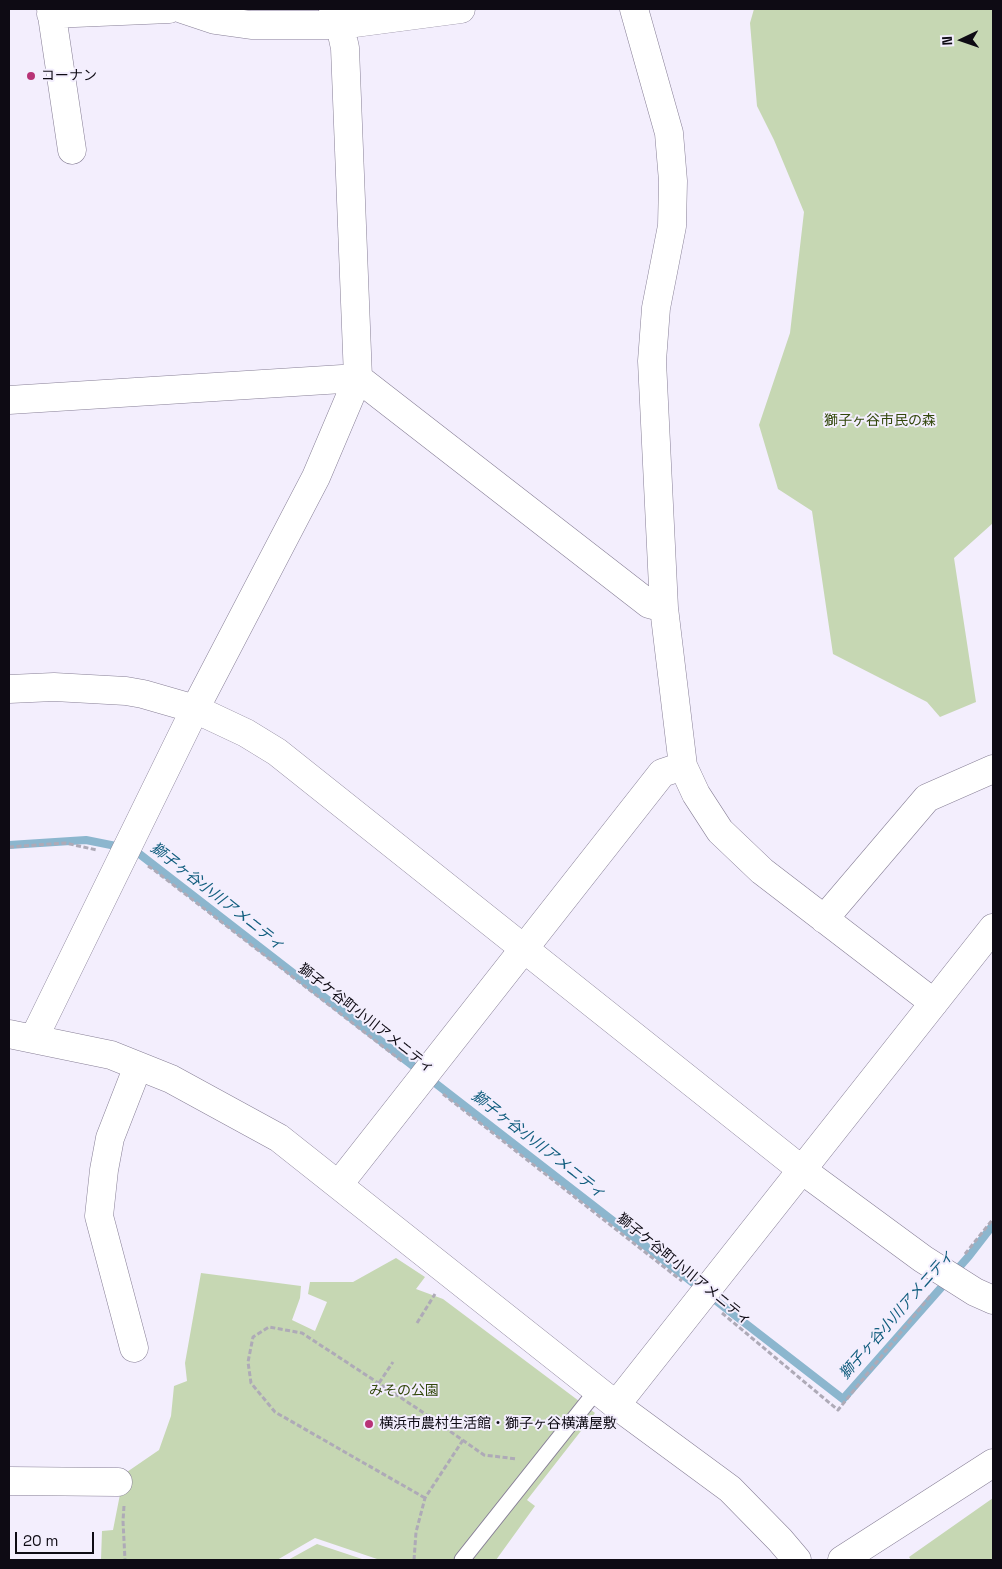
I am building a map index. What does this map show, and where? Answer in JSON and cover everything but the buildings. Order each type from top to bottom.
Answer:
[{"type":"street","points":[[72,150],[51,11],[169,9]]},
{"type":"street","points":[[182,9],[215,20],[251,25],[461,9]]},
{"type":"street","points":[[634,9],[670,133],[673,180],[672,226],[656,308],[652,361],[664,608],[683,766],[696,794],[720,831],[762,871],[934,1003]]},
{"type":"street","points":[[337,17],[345,48],[358,378],[316,477],[195,709],[124,855],[21,1036],[110,1055],[171,1079],[279,1138],[607,1397],[730,1490],[780,1540],[797,1560]]},
{"type":"street","points":[[9,400],[358,378],[650,604],[664,608]]},
{"type":"street","points":[[9,689],[54,687],[126,691],[195,709],[246,733],[276,752],[802,1170],[923,1259],[976,1292],[993,1300]]},
{"type":"street","points":[[339,1184],[662,773],[683,766]]},
{"type":"street","points":[[824,919],[927,798],[993,769]]},
{"type":"street","points":[[607,1397],[702,1296],[993,928]]},
{"type":"street","points":[[134,1348],[99,1216],[110,1138],[138,1066]]},
{"type":"street","points":[[842,1560],[993,1463]]},
{"type":"street","points":[[9,1481],[118,1482]]},
{"type":"lane","points":[[462,1560],[540,1462],[607,1397]]},
{"type":"path","name":"獅子ケ谷町小川アメニティ","points":[[9,847],[65,843],[124,855],[154,870],[702,1296],[838,1410],[993,1219]]},
{"type":"path","points":[[417,1323],[449,1272]]},
{"type":"path","points":[[425,1498],[275,1412],[251,1383],[248,1362],[253,1337],[269,1327],[302,1333],[484,1455],[540,1462]]},
{"type":"path","points":[[379,1383],[393,1362]]},
{"type":"path","points":[[414,1560],[416,1532],[425,1498],[463,1440]]},
{"type":"path","points":[[118,1482],[125,1502],[123,1521],[125,1560]]},
{"type":"green space","name":"獅子ヶ谷市民の森","points":[[754,9],[993,9],[993,523],[954,558],[976,702],[940,717],[927,702],[833,654],[812,511],[778,489],[759,425],[790,333],[804,212],[774,140],[757,106],[750,23]]},
{"type":"green space","name":"みその公園","points":[[396,1258],[425,1277],[416,1289],[443,1299],[595,1413],[527,1500],[535,1506],[496,1560],[380,1560],[315,1538],[277,1560],[101,1560],[102,1531],[113,1530],[124,1474],[159,1450],[171,1416],[174,1386],[187,1381],[185,1363],[201,1273],[301,1286],[300,1298],[292,1320],[315,1331],[327,1302],[308,1294],[310,1282],[353,1282]]},
{"type":"green space","points":[[993,1498],[993,1560],[911,1560],[909,1557]]},
{"type":"green space","points":[[317,1544],[365,1560],[288,1560]]},
{"type":"waterway","name":"獅子ヶ谷小川アメニティ","points":[[9,845],[86,840],[121,847]]},
{"type":"waterway","name":"獅子ヶ谷小川アメニティ","points":[[133,849],[843,1399],[969,1256],[993,1225]]},
{"type":"place","name":"コーナン","points":[[31,76]]},
{"type":"place","name":"横浜市農村生活館・獅子ヶ谷横溝屋敷","points":[[369,1424]]}]
